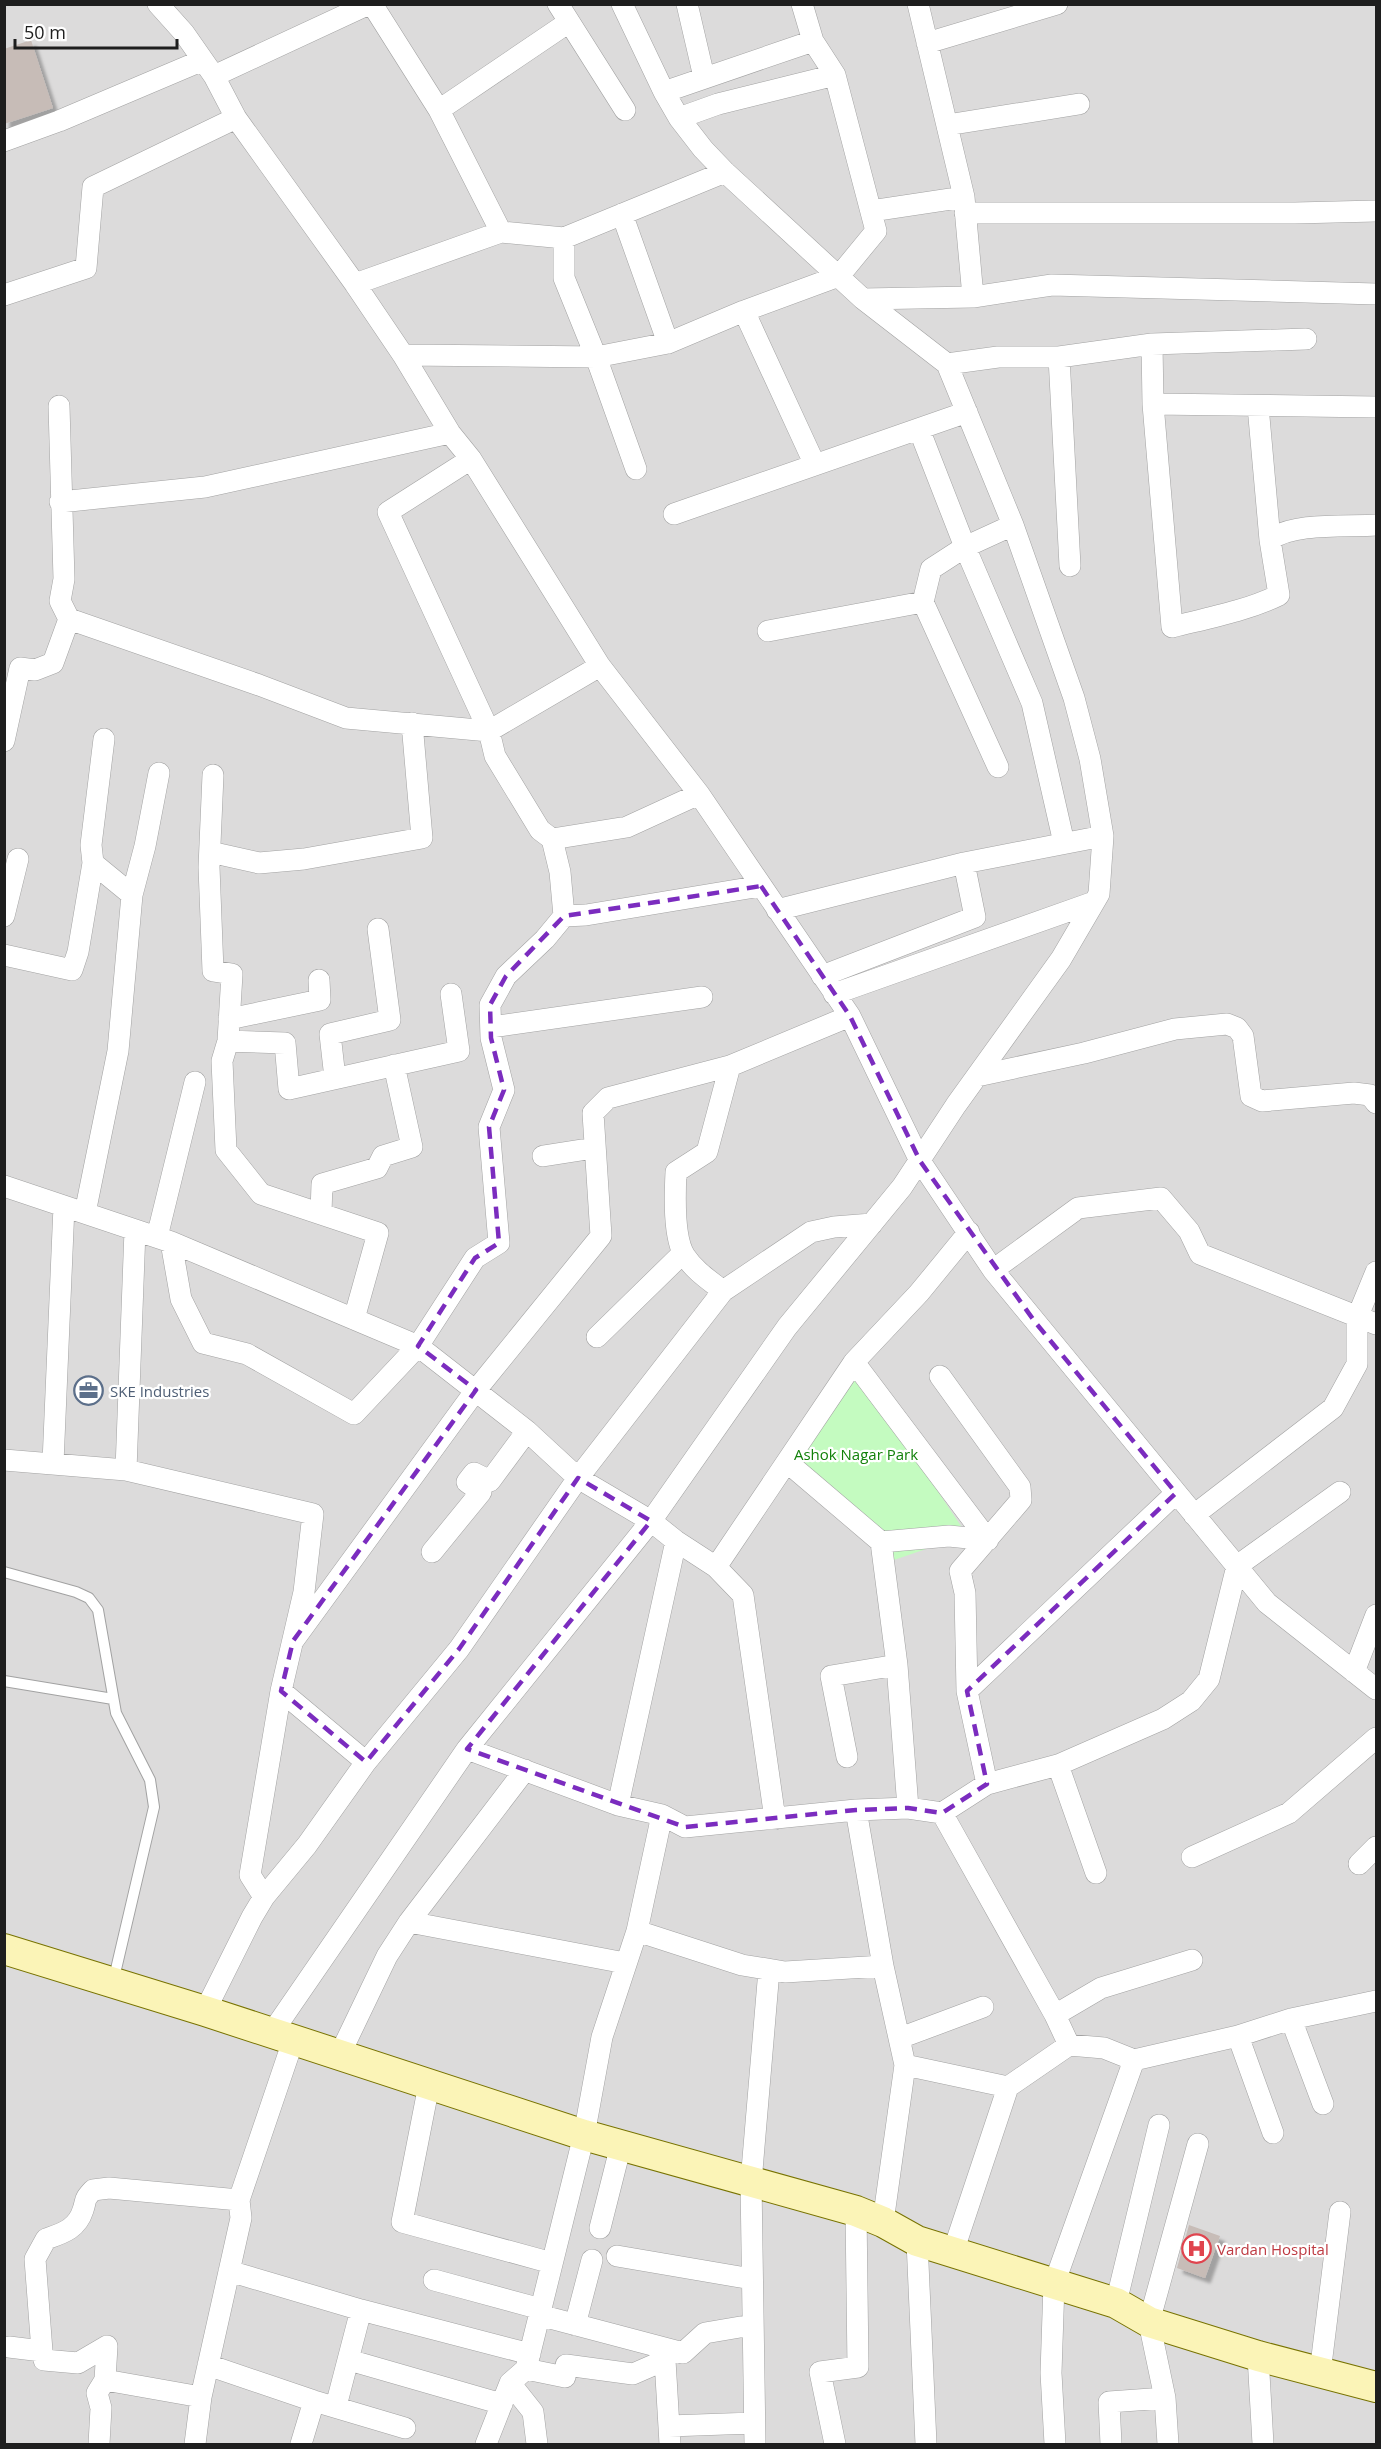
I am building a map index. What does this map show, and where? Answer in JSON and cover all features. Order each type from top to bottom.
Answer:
[{"type":"street","points":[[158,4],[184,33],[208,68],[236,117],[403,355],[450,433],[471,459],[600,666],[699,794],[850,1016],[920,1161],[993,1270],[1267,1603],[1377,1689]]},
{"type":"street","points":[[4,141],[208,68],[370,4],[439,110],[501,232]]},
{"type":"street","points":[[195,2445],[201,2397],[242,2218],[239,2200],[282,2038],[467,1749],[651,1521],[787,1327],[872,1224],[920,1161],[977,1076],[1061,959],[1099,894],[1103,836],[1090,759],[1074,698],[1013,525],[947,364],[863,299],[725,172],[679,118],[622,4]]},
{"type":"street","points":[[687,4],[704,77]]},
{"type":"street","points":[[403,355],[596,357],[668,343],[744,311],[839,276],[876,231],[836,75],[813,41],[802,4]]},
{"type":"street","points":[[918,4],[964,205],[973,297]]},
{"type":"street","points":[[927,43],[1057,4]]},
{"type":"street","points":[[439,110],[564,13],[626,110]]},
{"type":"street","points":[[664,92],[813,41]]},
{"type":"street","points":[[679,118],[718,104],[836,75]]},
{"type":"street","points":[[947,125],[1079,104]]},
{"type":"street","points":[[4,295],[86,268],[93,187],[236,117]]},
{"type":"street","points":[[355,284],[501,232],[564,238],[725,172]]},
{"type":"street","points":[[871,211],[964,205],[1295,213],[1377,211]]},
{"type":"street","points":[[622,214],[668,343]]},
{"type":"street","points":[[564,238],[564,278],[596,357],[636,469]]},
{"type":"street","points":[[863,299],[973,297],[1052,285],[1377,294]]},
{"type":"street","points":[[744,311],[815,465]]},
{"type":"street","points":[[947,364],[998,357],[1059,357],[1152,344],[1306,339]]},
{"type":"street","points":[[1152,344],[1153,404],[1172,627],[1245,608],[1279,595],[1270,540],[1258,406]]},
{"type":"street","points":[[1059,357],[1070,566]]},
{"type":"street","points":[[1153,404],[1377,407]]},
{"type":"street","points":[[4,741],[20,668],[34,670],[53,663],[69,620],[60,601],[64,579],[59,406]]},
{"type":"street","points":[[674,514],[967,412]]},
{"type":"street","points":[[919,429],[965,547],[1032,703],[1064,843]]},
{"type":"street","points":[[60,502],[205,487],[450,433]]},
{"type":"street","points":[[195,1083],[164,1240],[181,1299],[203,1343],[247,1354],[354,1414],[418,1346],[475,1258],[499,1243],[489,1127],[504,1090],[491,1038],[490,1005],[499,986],[545,939],[564,915],[560,872],[552,839],[540,830],[495,756],[489,731],[388,512],[471,459]]},
{"type":"street","points":[[998,767],[922,602],[931,569],[965,547],[1013,525]]},
{"type":"street","points":[[1270,540],[1278,534],[1301,529],[1377,525]]},
{"type":"street","points":[[768,631],[922,602]]},
{"type":"street","points":[[69,620],[259,685],[346,718],[489,731],[600,666]]},
{"type":"street","points":[[210,852],[260,863],[304,859],[422,838],[412,723]]},
{"type":"street","points":[[4,955],[72,970],[78,952],[93,863],[91,845],[104,739]]},
{"type":"street","points":[[85,1213],[118,1051],[132,895],[145,846],[159,773]]},
{"type":"street","points":[[213,775],[210,852],[213,971],[232,974],[228,1041],[222,1061],[226,1150],[261,1194],[378,1233],[354,1319]]},
{"type":"street","points":[[552,839],[627,827],[699,794]]},
{"type":"street","points":[[777,910],[964,863],[1103,836]]},
{"type":"street","points":[[4,916],[18,859]]},
{"type":"street","points":[[93,863],[132,895]]},
{"type":"street","points":[[822,976],[975,917],[964,863]]},
{"type":"street","points":[[564,915],[586,915],[761,886]]},
{"type":"street","points":[[834,994],[1094,902]]},
{"type":"street","points":[[335,1078],[330,1034],[390,1020],[378,929]]},
{"type":"street","points":[[229,1019],[321,1000],[319,980]]},
{"type":"street","points":[[228,1041],[285,1043],[289,1089],[459,1051],[451,994]]},
{"type":"street","points":[[491,1027],[702,997]]},
{"type":"street","points":[[293,1641],[476,1390],[601,1236],[593,1113],[608,1098],[730,1066],[850,1016]]},
{"type":"street","points":[[977,1076],[1084,1053],[1175,1029],[1227,1024],[1237,1028],[1244,1035],[1251,1096],[1262,1101],[1354,1093],[1371,1095],[1377,1103]]},
{"type":"street","points":[[321,1213],[322,1184],[377,1168],[383,1156],[412,1147],[394,1065]]},
{"type":"street","points":[[723,1291],[698,1271],[683,1253],[675,1202],[676,1172],[707,1152],[730,1066]]},
{"type":"street","points":[[543,1156],[594,1148]]},
{"type":"street","points":[[4,1186],[164,1240],[418,1346],[527,1431],[578,1478],[651,1521],[716,1568],[743,1595],[775,1819]]},
{"type":"street","points":[[993,1270],[1078,1208],[1161,1198],[1189,1231],[1200,1254],[1367,1321]]},
{"type":"street","points":[[53,1463],[64,1206]]},
{"type":"street","points":[[206,2011],[264,1897],[306,1845],[366,1762],[459,1649],[578,1478],[723,1291],[811,1232],[834,1227],[872,1224]]},
{"type":"street","points":[[126,1470],[135,1230]]},
{"type":"street","points":[[716,1568],[854,1362],[919,1293],[969,1232]]},
{"type":"street","points":[[597,1338],[683,1253]]},
{"type":"street","points":[[1194,1515],[1333,1408],[1358,1364],[1377,1272]]},
{"type":"street","points":[[854,1362],[988,1540]]},
{"type":"street","points":[[940,1376],[1020,1487],[1021,1500],[960,1571],[965,1593],[967,1690],[987,1784]]},
{"type":"street","points":[[432,1552],[481,1492],[467,1482],[474,1473],[490,1481],[527,1431]]},
{"type":"street","points":[[4,1460],[126,1470],[313,1514],[304,1592],[281,1690],[250,1875],[264,1897]]},
{"type":"street","points":[[787,1462],[881,1542],[897,1665],[908,1808]]},
{"type":"street","points":[[967,1690],[1176,1492]]},
{"type":"street","points":[[467,1749],[618,1804],[662,1815],[685,1827],[856,1810],[908,1808],[942,1813],[987,1784],[1058,1765],[1163,1719],[1191,1701],[1209,1679],[1237,1566],[1340,1492]]},
{"type":"street","points":[[881,1542],[949,1536],[988,1540]]},
{"type":"street","points":[[618,1804],[676,1541]]},
{"type":"street","points":[[1354,1672],[1377,1615]]},
{"type":"street","points":[[847,1757],[831,1676],[897,1665]]},
{"type":"street","points":[[281,1690],[366,1762]]},
{"type":"street","points":[[1192,1857],[1289,1813],[1377,1738]]},
{"type":"street","points":[[1058,1765],[1096,1874]]},
{"type":"street","points":[[339,2056],[369,1990],[409,1922],[525,1770]]},
{"type":"street","points":[[835,2445],[820,2372],[858,2367],[870,2217],[906,2065],[883,1966],[856,1810]]},
{"type":"street","points":[[942,1813],[1055,2015],[1069,2045]]},
{"type":"street","points":[[486,2445],[502,2404],[522,2368],[540,2312],[584,2135],[602,2037],[637,1931],[662,1815]]},
{"type":"street","points":[[1359,1864],[1377,1847]]},
{"type":"street","points":[[409,1922],[625,1963]]},
{"type":"street","points":[[637,1931],[742,1965],[769,1970],[785,1972],[883,1966]]},
{"type":"street","points":[[4,1949],[206,2011],[282,2038],[584,2135],[870,2217],[917,2241],[1116,2304],[1149,2322],[1258,2356],[1377,2387]]},
{"type":"street","points":[[1055,2015],[1101,1988],[1192,1960]]},
{"type":"street","points":[[755,2445],[751,2182],[769,1970]]},
{"type":"street","points":[[953,2252],[1008,2087],[1069,2045],[1104,2048],[1134,2060],[1238,2036],[1291,2019],[1377,2001]]},
{"type":"street","points":[[900,2038],[983,2007]]},
{"type":"street","points":[[1291,2019],[1323,2104]]},
{"type":"street","points":[[1238,2036],[1273,2133]]},
{"type":"street","points":[[1055,2445],[1051,2373],[1054,2284],[1134,2060]]},
{"type":"street","points":[[906,2065],[1008,2087]]},
{"type":"street","points":[[429,2085],[402,2222],[552,2263]]},
{"type":"street","points":[[1116,2304],[1159,2125]]},
{"type":"street","points":[[1168,2445],[1165,2398],[1149,2322],[1198,2144]]},
{"type":"street","points":[[600,2228],[621,2145]]},
{"type":"street","points":[[99,2445],[101,2408],[97,2393],[105,2380],[107,2346],[78,2363],[44,2360],[35,2259],[46,2239],[71,2230],[83,2210],[84,2200],[93,2190],[109,2188],[239,2200]]},
{"type":"street","points":[[1320,2373],[1340,2212]]},
{"type":"street","points":[[917,2241],[926,2445]]},
{"type":"street","points":[[617,2256],[752,2279]]},
{"type":"street","points":[[575,2325],[592,2260]]},
{"type":"street","points":[[229,2271],[361,2310],[522,2368],[565,2378],[566,2365],[633,2374],[665,2360],[669,2435],[753,2423]]},
{"type":"street","points":[[434,2280],[575,2325],[683,2353],[705,2333],[752,2325]]},
{"type":"street","points":[[336,2406],[361,2310]]},
{"type":"street","points":[[9,2347],[42,2351]]},
{"type":"street","points":[[1258,2356],[1263,2445]]},
{"type":"street","points":[[349,2360],[502,2404]]},
{"type":"street","points":[[208,2365],[314,2401],[405,2428]]},
{"type":"street","points":[[522,2368],[533,2412],[537,2445]]},
{"type":"street","points":[[105,2380],[201,2397]]},
{"type":"street","points":[[1111,2445],[1109,2402],[1165,2398]]},
{"type":"street","points":[[301,2445],[314,2401]]},
{"type":"lane","points":[[4,1572],[76,1592],[89,1598],[98,1610],[116,1713],[150,1780],[154,1807],[113,1982]]},
{"type":"lane","points":[[4,1681],[113,1699]]},
{"type":"highlighted area","points":[[761,886],[850,1016],[920,1161],[1035,1322],[1176,1493],[967,1691],[987,1784],[942,1813],[908,1808],[856,1810],[685,1827],[467,1749],[651,1521],[578,1478],[459,1649],[366,1762],[281,1691],[293,1641],[476,1390],[418,1346],[475,1258],[499,1243],[489,1127],[504,1090],[491,1038],[490,1005],[506,976],[564,916]]},
{"type":"shaded area","points":[[5,5],[1376,5],[1376,2444],[5,2444]]},
{"type":"green space","name":"Ashok Nagar Park","points":[[856,1378],[929,1478],[967,1535],[894,1560],[882,1533],[795,1462]]},
{"type":"building","points":[[31,40],[53,108],[4,124],[4,49]]},
{"type":"building","points":[[1189,2225],[1220,2236],[1205,2278],[1177,2268]]},
{"type":"place","name":"SKE Industries","points":[[89,1391]]},
{"type":"place","name":"Vardan Hospital","points":[[1196,2249]]}]
